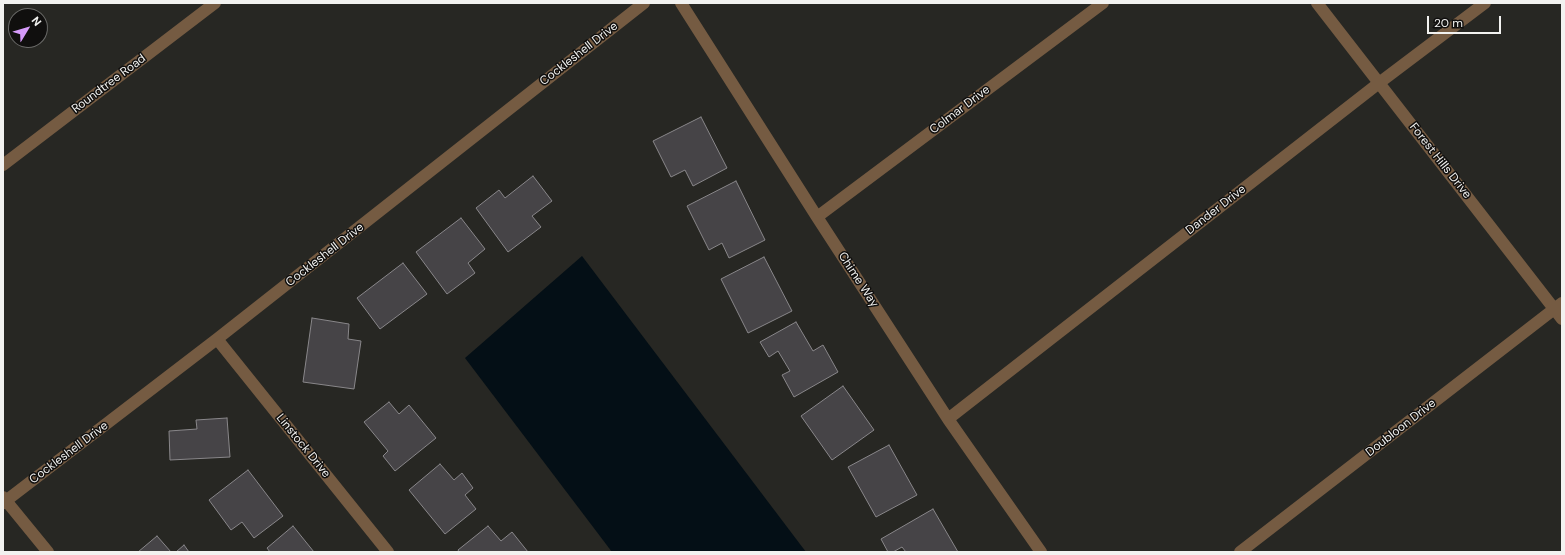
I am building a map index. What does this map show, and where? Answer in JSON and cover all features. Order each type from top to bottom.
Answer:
[{"type":"street","name":"Roundtree Road","points":[[3,165],[215,3]]},
{"type":"street","name":"Cockleshell Drive","points":[[4,500],[217,339],[644,3]]},
{"type":"street","name":"Chime Way","points":[[681,3],[948,419],[1041,552]]},
{"type":"street","name":"Colmar Drive","points":[[817,217],[1103,3]]},
{"type":"street","name":"Forest Hills Drive","points":[[1318,3],[1379,83],[1559,311]]},
{"type":"street","name":"Dander Drive","points":[[948,419],[1379,83],[1485,3]]},
{"type":"street","name":"Doubloon Drive","points":[[1240,552],[1559,311]]},
{"type":"street","name":"Linstock Drive","points":[[217,339],[388,552]]},
{"type":"street","points":[[4,500],[48,552]]},
{"type":"shaded area","points":[[582,256],[806,552],[612,552],[465,358]]},
{"type":"building","points":[[701,117],[727,168],[693,186],[685,170],[671,177],[653,141]]},
{"type":"building","points":[[533,176],[552,201],[532,216],[541,227],[508,252],[476,208],[499,190],[505,198]]},
{"type":"building","points":[[736,181],[765,240],[729,258],[722,243],[709,250],[687,206]]},
{"type":"building","points":[[461,218],[485,249],[468,263],[475,273],[447,294],[416,252]]},
{"type":"building","points":[[764,257],[792,311],[748,333],[721,279]]},
{"type":"building","points":[[403,263],[427,294],[380,329],[357,298]]},
{"type":"building","points":[[312,318],[349,324],[348,339],[361,341],[354,389],[303,382]]},
{"type":"building","points":[[796,322],[813,351],[823,345],[838,372],[794,397],[782,375],[790,371],[778,351],[769,357],[760,342]]},
{"type":"building","points":[[843,386],[874,430],[832,460],[801,416]]},
{"type":"building","points":[[389,402],[399,414],[409,405],[436,438],[395,471],[383,456],[388,451],[364,422]]},
{"type":"building","points":[[227,418],[230,457],[170,460],[169,431],[197,429],[196,420]]},
{"type":"building","points":[[889,445],[917,495],[876,517],[848,467]]},
{"type":"building","points":[[440,464],[454,480],[462,473],[473,488],[465,495],[476,509],[445,534],[409,490]]},
{"type":"building","points":[[248,470],[283,516],[254,538],[242,522],[231,530],[209,500]]},
{"type":"building","points":[[933,509],[958,552],[906,552],[902,547],[893,552],[888,552],[881,539]]},
{"type":"building","points":[[293,526],[314,552],[270,552],[267,548]]},
{"type":"building","points":[[488,526],[501,541],[512,532],[528,552],[459,552],[458,550]]},
{"type":"building","points":[[157,536],[171,552],[138,552]]},
{"type":"building","points":[[184,545],[189,552],[176,552]]}]
